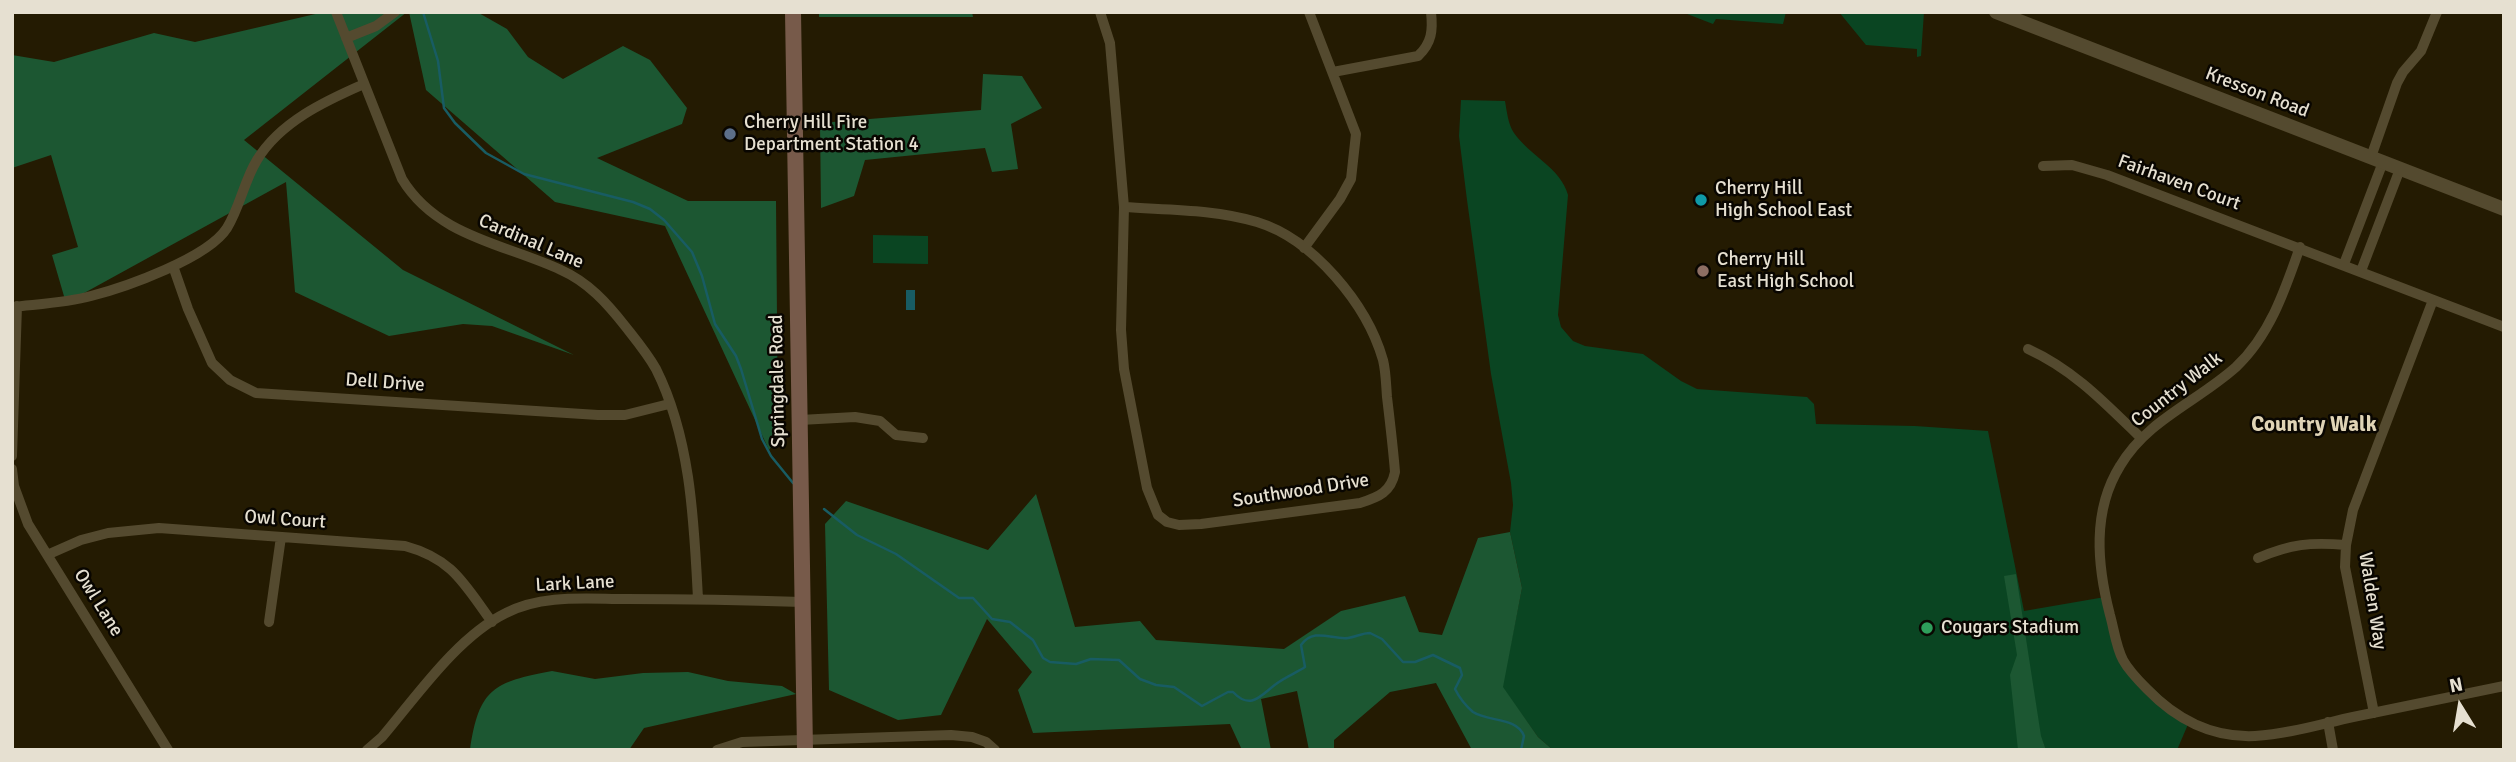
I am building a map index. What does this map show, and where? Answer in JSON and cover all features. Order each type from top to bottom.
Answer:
[{"type":"main road","name":"Springdale Road","points":[[793,12],[805,744]]},
{"type":"street","name":"Cardinal Lane","points":[[336,12],[402,179],[410,192],[433,214],[481,241],[561,270],[587,285],[608,304],[656,369],[689,474],[698,598]]},
{"type":"street","points":[[346,38],[376,26],[395,12]]},
{"type":"street","name":"Southwood Drive","points":[[1100,12],[1110,43],[1124,207],[1121,330],[1124,369],[1147,488],[1158,515],[1167,522],[1179,525],[1201,524],[1360,503],[1379,497],[1393,481],[1395,472],[1383,361],[1372,333],[1353,298],[1334,276],[1285,234],[1257,222],[1214,213],[1124,207]]},
{"type":"street","points":[[1304,248],[1340,200],[1351,179],[1356,134],[1309,12]]},
{"type":"street","points":[[1333,72],[1418,56],[1431,38],[1431,12]]},
{"type":"street","name":"Kresson Road","points":[[1997,12],[2504,209]]},
{"type":"street","points":[[2344,264],[2377,160],[2397,83],[2421,51],[2437,12]]},
{"type":"street","points":[[12,456],[14,306],[89,297],[121,287],[196,256],[227,229],[256,161],[283,130],[309,112],[364,84]]},
{"type":"street","name":"Fairhaven Court","points":[[2043,166],[2072,165],[2107,175],[2300,247]]},
{"type":"street","points":[[2361,271],[2400,169]]},
{"type":"street","points":[[2300,247],[2504,327]]},
{"type":"street","name":"Country Walk","points":[[2300,247],[2271,323],[2237,366],[2141,438],[2121,464],[2109,486],[2099,520],[2105,597],[2122,659],[2162,705],[2189,722],[2212,732],[2254,736],[2504,685]]},
{"type":"street","name":"Dell Drive","points":[[173,266],[188,309],[212,363],[230,380],[256,393],[598,415],[625,415],[669,404]]},
{"type":"street","name":"Walden Way","points":[[2374,713],[2348,587],[2346,545],[2353,510],[2433,300]]},
{"type":"street","points":[[2028,349],[2053,360],[2088,387],[2141,438]]},
{"type":"street","points":[[800,420],[855,417],[880,421],[896,435],[923,438]]},
{"type":"street","name":"Owl Lane","points":[[12,469],[20,507],[168,750]]},
{"type":"street","name":"Owl Court","points":[[47,555],[81,540],[108,533],[159,528],[405,546],[440,559],[455,572],[492,622]]},
{"type":"street","points":[[269,622],[281,537]]},
{"type":"street","points":[[2258,558],[2286,546],[2322,543],[2346,545]]},
{"type":"street","name":"Lark Lane","points":[[368,750],[469,638],[505,613],[528,604],[560,599],[698,598],[802,602]]},
{"type":"street","points":[[2328,722],[2333,750]]},
{"type":"street","points":[[717,750],[742,742],[805,744],[951,735],[972,737],[995,750]]},
{"type":"green space","points":[[324,12],[407,12],[244,140],[403,270],[574,355],[492,326],[463,324],[389,336],[295,292],[286,182],[66,303],[52,255],[78,247],[51,155],[12,168],[12,55],[54,62],[154,33],[195,42]]},
{"type":"green space","points":[[409,12],[477,12],[507,29],[528,57],[563,79],[623,46],[650,60],[687,108],[682,124],[597,158],[688,201],[776,201],[778,437],[769,450],[665,226],[555,202],[426,90]]},
{"type":"green space","points":[[819,12],[972,12],[973,17],[819,17]]},
{"type":"green space","points":[[1682,12],[1786,12],[1783,24],[1716,19],[1713,24]]},
{"type":"green space","points":[[1839,12],[1924,12],[1921,56],[1917,57],[1917,49],[1866,45]]},
{"type":"green space","points":[[983,74],[1022,76],[1042,108],[1011,124],[1018,169],[992,172],[985,148],[865,160],[854,196],[821,208],[820,123],[981,110]]},
{"type":"green space","points":[[1461,100],[1505,101],[1514,133],[1552,169],[1564,185],[1568,195],[1558,315],[1561,327],[1573,341],[1585,346],[1643,354],[1697,389],[1807,397],[1814,404],[1816,424],[1988,431],[2024,611],[2105,597],[2122,659],[2189,722],[2177,750],[2046,750],[2042,740],[2043,750],[1553,750],[1538,737],[1502,687],[1522,588],[1510,532],[1513,505],[1511,483],[1491,374],[1459,136]]},
{"type":"green space","points":[[873,235],[928,236],[928,264],[873,263]]},
{"type":"green space","points":[[1036,494],[1075,627],[1140,621],[1156,640],[1284,649],[1341,611],[1405,596],[1419,632],[1442,635],[1478,538],[1510,532],[1522,588],[1503,687],[1538,737],[1553,750],[1472,750],[1436,683],[1390,692],[1334,740],[1334,750],[1309,750],[1297,691],[1261,699],[1271,750],[1242,750],[1230,724],[1033,733],[1018,690],[1032,672],[987,619],[941,715],[898,720],[829,690],[825,524],[846,501],[988,550]]},
{"type":"green space","points":[[2016,574],[2041,736],[2046,750],[2018,750],[2010,675],[2017,655],[2004,576]]},
{"type":"green space","points":[[552,671],[595,679],[643,673],[688,672],[728,681],[782,686],[796,694],[644,728],[629,750],[470,750],[478,713],[493,691],[516,679]]},
{"type":"water","points":[[906,290],[915,290],[915,310],[906,310]]},
{"type":"waterway","points":[[423,12],[438,61],[444,108],[455,123],[486,153],[524,174],[633,202],[650,209],[664,220],[692,252],[702,276],[715,324],[736,356],[741,369],[762,439],[771,456],[793,483]]},
{"type":"waterway","points":[[824,509],[857,535],[896,554],[959,598],[973,598],[992,619],[1010,622],[1033,640],[1043,658],[1050,662],[1076,664],[1091,659],[1119,660],[1140,679],[1156,685],[1174,687],[1202,706],[1228,692],[1251,701],[1261,696],[1305,667],[1301,645],[1312,637],[1317,635],[1348,638],[1370,633],[1382,639],[1403,662],[1415,662],[1433,655],[1460,668],[1462,675],[1455,689],[1461,698],[1473,712],[1509,723],[1520,730],[1524,736],[1521,750]]},
{"type":"place","name":"Cherry Hill Fire Department Station 4","points":[[730,134]]},
{"type":"place","name":"Cherry Hill High School East","points":[[1701,200]]},
{"type":"place","name":"Cherry Hill East High School","points":[[1703,271]]},
{"type":"place","name":"Cougars Stadium","points":[[1927,628]]},
{"type":"district","name":"Country Walk","points":[[2314,425]]}]
